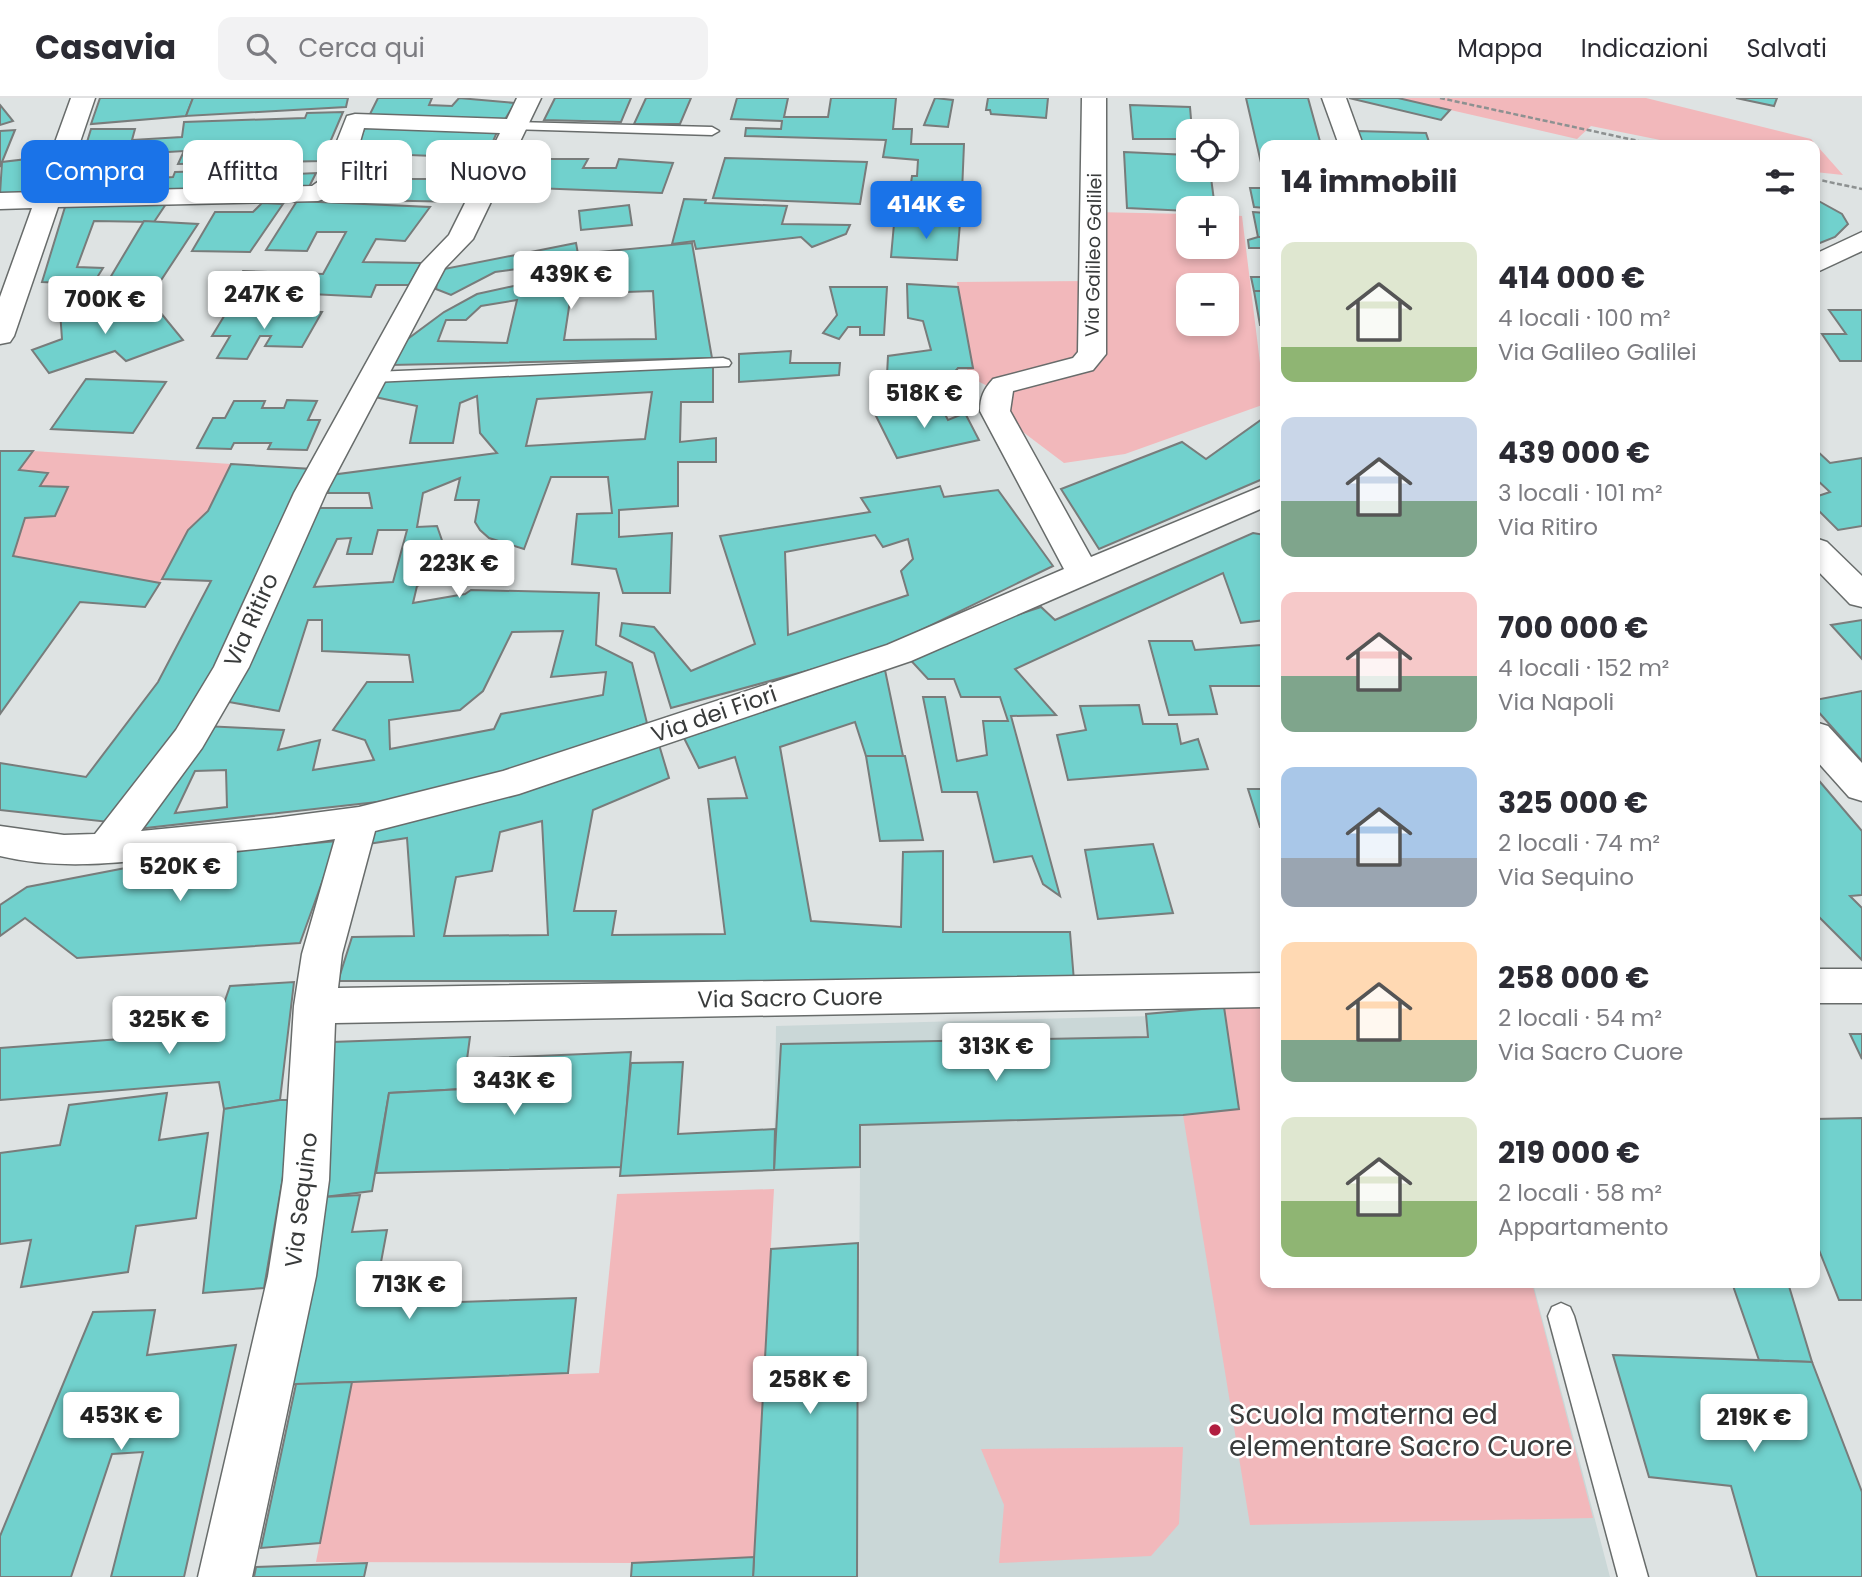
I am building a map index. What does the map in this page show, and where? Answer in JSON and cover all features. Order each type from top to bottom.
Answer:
[{"type":"street","points":[[69,140],[83,98]]},
{"type":"street","name":"Via Ritiro","points":[[122,847],[226,676],[310,493],[434,264],[460,239],[529,98]]},
{"type":"street","name":"Via Galileo Galilei","points":[[1083,573],[995,411],[994,401],[997,391],[1003,385],[1083,364],[1092,354],[1094,98]]},
{"type":"street","points":[[1334,98],[1349,140]]},
{"type":"street","points":[[169,197],[318,193],[333,183],[359,109],[515,126]]},
{"type":"street","points":[[0,201],[21,201]]},
{"type":"street","points":[[0,336],[6,309],[48,203]]},
{"type":"street","points":[[1820,262],[1862,240]]},
{"type":"street","name":"Via dei Fiori","points":[[0,841],[64,850],[275,833],[359,821],[506,784],[899,653],[1260,497]]},
{"type":"street","points":[[1820,554],[1862,596]]},
{"type":"street","points":[[1820,741],[1862,787]]},
{"type":"street","name":"Via Sequino","points":[[225,1577],[292,1276],[306,1180],[315,1006],[322,954],[359,821]]},
{"type":"street","points":[[1820,986],[1862,986]]},
{"type":"street","name":"Via Sacro Cuore","points":[[315,1006],[1260,990]]},
{"type":"lane","points":[[515,126],[712,131]]},
{"type":"lane","points":[[373,377],[723,363]]},
{"type":"lane","points":[[1561,1316],[1633,1577]]},
{"type":"path","points":[[1440,98],[1634,140]]},
{"type":"path","points":[[1820,179],[1862,188]]},
{"type":"shaded area","points":[[1398,98],[1646,98],[1812,140],[1660,140],[1591,126],[1577,139]]},
{"type":"shaded area","points":[[1820,149],[1843,175],[1820,173]]},
{"type":"shaded area","points":[[1093,212],[1176,214],[1176,259],[1239,259],[1239,216],[1242,216],[1260,363],[1260,406],[1125,454],[1064,463],[995,411],[997,391],[968,376],[957,282],[1092,281]]},
{"type":"shaded area","points":[[33,451],[231,464],[208,511],[188,530],[160,583],[13,556],[25,518],[55,515],[68,488],[40,486],[47,473],[19,470]]},
{"type":"shaded area","points":[[1224,1007],[1260,1007],[1260,1288],[1533,1288],[1593,1518],[1250,1525],[1183,1115],[1239,1109]]},
{"type":"shaded area","name":"Scuola materna ed elementare Sacro Cuore","points":[[1260,1013],[1260,1288],[1534,1288],[1610,1577],[857,1577],[860,1167],[774,1170],[776,1026]]},
{"type":"shaded area","points":[[774,1189],[754,1557],[632,1563],[316,1562],[352,1382],[599,1373],[617,1194]]},
{"type":"shaded area","points":[[1183,1447],[1179,1524],[1151,1556],[999,1563],[1004,1505],[981,1449]]},
{"type":"building","points":[[100,98],[193,98],[186,116],[91,124]]},
{"type":"building","points":[[193,98],[348,98],[346,107],[186,116]]},
{"type":"building","points":[[378,98],[432,98],[429,105],[452,106],[459,98],[515,103],[504,121],[369,116]]},
{"type":"building","points":[[555,98],[631,98],[621,122],[544,120]]},
{"type":"building","points":[[646,98],[691,98],[680,124],[634,124]]},
{"type":"building","points":[[737,98],[788,98],[784,117],[828,117],[831,98],[896,98],[893,129],[912,129],[911,144],[964,144],[962,192],[910,190],[912,176],[917,176],[918,160],[883,157],[886,140],[745,136],[746,128],[781,129],[782,121],[731,119]]},
{"type":"building","points":[[935,98],[953,100],[948,127],[924,125]]},
{"type":"building","points":[[988,98],[1048,98],[1046,118],[991,114],[990,110],[986,110]]},
{"type":"building","points":[[1246,98],[1308,98],[1320,140],[1260,140],[1260,158]]},
{"type":"building","points":[[1349,98],[1398,98],[1450,110],[1441,120]]},
{"type":"building","points":[[1736,98],[1777,98],[1774,106]]},
{"type":"building","points":[[0,105],[13,121],[0,125]]},
{"type":"building","points":[[1130,105],[1190,107],[1191,119],[1176,119],[1176,139],[1133,139]]},
{"type":"building","points":[[343,112],[331,140],[317,140],[317,161],[303,161],[303,140],[183,140],[183,151],[169,152],[169,140],[132,140],[182,137],[184,122],[305,118],[307,113]]},
{"type":"building","points":[[365,127],[497,132],[494,140],[426,140],[426,156],[412,155],[412,140],[360,140]]},
{"type":"building","points":[[91,129],[135,129],[132,140],[88,140]]},
{"type":"building","points":[[15,130],[2,162],[0,167],[0,131]]},
{"type":"building","points":[[1357,131],[1426,133],[1428,140],[1360,140]]},
{"type":"building","points":[[1124,152],[1176,154],[1176,182],[1212,182],[1213,196],[1176,196],[1176,210],[1127,208]]},
{"type":"building","points":[[725,158],[867,162],[860,204],[713,198]]},
{"type":"building","points":[[551,159],[588,159],[583,168],[616,168],[619,159],[673,163],[662,193],[551,189]]},
{"type":"building","points":[[21,160],[21,193],[0,194],[2,162]]},
{"type":"building","points":[[175,172],[183,172],[183,191],[169,191],[169,177],[173,177]]},
{"type":"building","points":[[316,173],[309,187],[303,187],[303,174]]},
{"type":"building","points":[[412,179],[426,179],[426,201],[412,201]]},
{"type":"building","points":[[1250,188],[1260,188],[1260,208],[1254,207]]},
{"type":"building","points":[[684,199],[706,200],[705,203],[787,206],[782,224],[850,225],[846,234],[812,247],[801,237],[696,249],[694,241],[672,244]]},
{"type":"building","points":[[1820,202],[1842,214],[1848,224],[1835,237],[1820,243]]},
{"type":"building","points":[[262,203],[283,204],[250,252],[192,251],[215,212],[253,212]]},
{"type":"building","points":[[296,203],[430,207],[405,241],[376,239],[363,262],[421,263],[409,285],[376,285],[371,297],[230,290],[243,271],[323,274],[346,232],[317,232],[307,251],[266,250]]},
{"type":"building","points":[[166,204],[154,222],[94,221],[77,267],[103,268],[93,284],[42,282],[65,207]]},
{"type":"building","points":[[629,205],[632,225],[581,230],[579,211]]},
{"type":"building","points":[[1253,212],[1260,213],[1258,237]]},
{"type":"building","points":[[144,221],[198,224],[152,294],[101,293]]},
{"type":"building","points":[[960,223],[957,260],[891,257],[894,224]]},
{"type":"building","points":[[1260,237],[1260,248],[1249,248],[1248,240]]},
{"type":"building","points":[[576,243],[578,254],[692,243],[712,358],[391,365],[405,341],[444,312],[477,294],[550,278],[553,264],[495,272],[451,295],[436,289],[439,270]],"holes":[[[653,291],[656,339],[564,340],[571,294]],[[517,300],[507,343],[438,341],[446,320],[466,320],[481,306]]]},
{"type":"building","points":[[1251,277],[1260,277],[1260,291],[1254,291]]},
{"type":"building","points":[[907,284],[958,287],[973,368],[958,368],[952,375],[887,375],[888,356],[931,350],[923,321],[908,318]]},
{"type":"building","points":[[830,287],[887,287],[884,335],[860,335],[860,327],[848,327],[839,339],[823,333],[837,315]]},
{"type":"building","points":[[1254,291],[1260,291],[1260,325]]},
{"type":"building","points":[[120,302],[129,320],[160,312],[183,340],[126,361],[115,351],[49,373],[32,350],[62,339],[60,311]]},
{"type":"building","points":[[1829,310],[1862,310],[1862,361],[1840,361],[1822,334],[1846,334]]},
{"type":"building","points":[[290,311],[322,312],[302,347],[265,346],[271,336],[260,336],[247,359],[217,358],[230,336],[212,336],[226,313],[288,315]]},
{"type":"building","points":[[791,351],[790,363],[840,363],[839,375],[739,382],[739,354]]},
{"type":"building","points":[[713,364],[713,402],[681,402],[680,442],[716,438],[716,462],[678,462],[678,506],[619,510],[619,537],[672,533],[670,593],[623,593],[616,569],[572,564],[577,514],[612,513],[608,477],[551,477],[524,549],[489,538],[480,530],[475,522],[479,500],[455,500],[460,478],[423,493],[417,527],[437,526],[445,549],[435,578],[417,586],[413,603],[465,594],[471,590],[599,593],[596,645],[632,663],[647,723],[523,769],[395,800],[137,829],[204,726],[284,730],[278,750],[320,740],[313,770],[374,760],[365,740],[333,730],[367,682],[413,682],[409,655],[322,651],[322,620],[308,620],[279,711],[229,702],[313,508],[372,508],[369,493],[328,493],[331,475],[497,453],[480,433],[477,396],[460,403],[453,443],[410,443],[417,406],[375,397],[385,381]],"holes":[[[652,392],[645,439],[526,446],[537,399]],[[378,530],[407,530],[393,582],[314,587],[337,539],[351,538],[347,554],[372,554]],[[563,631],[551,677],[606,672],[603,695],[501,714],[494,729],[390,749],[389,720],[460,710],[483,691],[512,632]],[[226,770],[227,807],[175,813],[195,771]]]},
{"type":"building","points":[[86,379],[166,382],[133,433],[51,429]]},
{"type":"building","points":[[287,400],[317,401],[308,420],[320,420],[307,450],[268,449],[271,443],[234,443],[231,449],[197,448],[213,418],[225,418],[234,401],[265,401],[262,408],[284,408]]},
{"type":"building","points":[[939,403],[948,420],[965,413],[979,440],[897,458],[875,414]]},
{"type":"building","points":[[1260,421],[1260,480],[1099,549],[1061,489],[1182,442],[1206,459]]},
{"type":"building","points":[[0,451],[33,451],[19,470],[48,473],[40,486],[68,487],[55,516],[25,518],[13,556],[160,583],[145,607],[80,602],[0,714]]},
{"type":"building","points":[[1820,454],[1830,463],[1862,458],[1862,526],[1838,530],[1820,512],[1820,495],[1830,492],[1820,483]]},
{"type":"building","points":[[231,464],[312,469],[207,693],[109,822],[0,810],[0,763],[86,777],[158,682],[211,581],[162,579],[188,530],[208,511]]},
{"type":"building","points":[[940,486],[944,497],[998,490],[1053,566],[876,652],[671,708],[654,653],[620,636],[622,623],[654,627],[691,671],[755,644],[720,536],[870,512],[861,498]],"holes":[[[875,535],[883,547],[908,539],[913,559],[901,571],[908,595],[788,635],[785,552]]]},
{"type":"building","points":[[1253,533],[1260,534],[1260,621],[1241,623],[1223,573],[1015,669],[1056,715],[1011,716],[1060,896],[1043,884],[1032,856],[994,862],[977,792],[942,792],[923,697],[945,697],[957,761],[987,755],[983,721],[1008,721],[1000,697],[961,697],[954,679],[928,679],[903,652],[1041,607],[1055,620]]},
{"type":"building","points":[[1862,620],[1862,659],[1831,625]]},
{"type":"building","points":[[1149,641],[1192,641],[1195,650],[1260,645],[1260,686],[1210,686],[1217,714],[1169,715]]},
{"type":"building","points":[[885,670],[903,756],[866,756],[855,722],[780,747],[811,921],[901,927],[903,852],[943,851],[943,932],[1070,932],[1074,981],[338,981],[352,937],[414,936],[407,838],[368,844],[371,833],[390,822],[657,738],[669,778],[593,810],[574,911],[616,911],[612,935],[725,934],[708,799],[747,798],[735,757],[699,768],[684,738]],"holes":[[[542,821],[548,935],[444,936],[456,877],[492,871],[500,832]]]},
{"type":"building","points":[[1862,691],[1862,761],[1820,714],[1820,699]]},
{"type":"building","points":[[1139,705],[1143,724],[1177,724],[1181,744],[1198,739],[1208,769],[1068,780],[1057,735],[1086,730],[1080,706]]},
{"type":"building","points":[[866,756],[905,756],[923,840],[880,841]]},
{"type":"building","points":[[1820,782],[1862,831],[1862,895],[1850,896],[1862,908],[1862,960],[1820,918]]},
{"type":"building","points":[[1248,789],[1260,789],[1260,827]]},
{"type":"building","points":[[337,841],[300,943],[77,958],[25,918],[0,936],[0,905],[27,887],[198,854]]},
{"type":"building","points":[[1153,844],[1173,913],[1098,919],[1085,850]]},
{"type":"building","points":[[294,982],[280,1100],[224,1109],[219,1082],[0,1100],[0,1048],[214,1032],[230,986]]},
{"type":"building","points":[[1224,1007],[1239,1109],[1183,1115],[860,1125],[860,1167],[774,1170],[781,1044],[1148,1037],[1146,1014]]},
{"type":"building","points":[[1850,1034],[1862,1034],[1862,1059]]},
{"type":"building","points":[[470,1037],[463,1089],[389,1093],[372,1191],[324,1197],[332,1042]]},
{"type":"building","points":[[631,1052],[622,1167],[376,1173],[389,1093],[463,1089],[468,1059]]},
{"type":"building","points":[[683,1062],[678,1134],[775,1129],[774,1170],[620,1176],[631,1063]]},
{"type":"building","points":[[167,1093],[159,1140],[208,1133],[196,1218],[136,1226],[128,1272],[21,1287],[31,1240],[0,1244],[0,1153],[60,1145],[69,1105]]},
{"type":"building","points":[[296,1100],[264,1288],[203,1293],[224,1109]]},
{"type":"building","points":[[1862,1118],[1862,1300],[1839,1300],[1820,1252],[1820,1119]]},
{"type":"building","points":[[360,1195],[352,1232],[387,1230],[373,1305],[576,1298],[568,1373],[281,1385],[324,1197]]},
{"type":"building","points":[[858,1243],[857,1577],[753,1577],[771,1249]]},
{"type":"building","points":[[1734,1288],[1790,1288],[1812,1362],[1759,1360]]},
{"type":"building","points":[[155,1310],[147,1355],[236,1345],[184,1577],[111,1577],[143,1452],[112,1454],[71,1577],[0,1577],[0,1536],[93,1312]]},
{"type":"building","points":[[1613,1355],[1812,1362],[1862,1492],[1862,1577],[1757,1577],[1731,1486],[1649,1477]]},
{"type":"building","points":[[352,1382],[320,1543],[261,1548],[296,1384]]},
{"type":"building","points":[[754,1557],[753,1577],[631,1577],[632,1563]]},
{"type":"building","points":[[367,1563],[364,1577],[254,1577],[256,1567]]},
{"type":"place","name":"Scuola materna ed elementare Sacro Cuore","points":[[1215,1430]]}]
